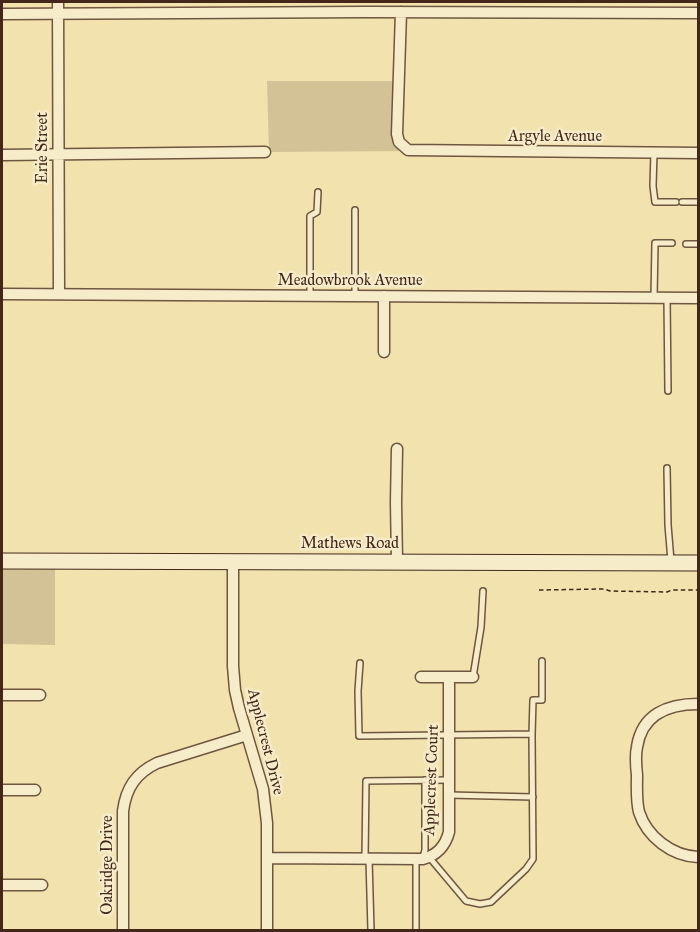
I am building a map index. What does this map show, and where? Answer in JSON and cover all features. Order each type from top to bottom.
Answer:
[{"type":"street","name":"Erie Street","points":[[58,2],[58,294]]},
{"type":"street","name":"Argyle Avenue","points":[[400,12],[397,134],[399,142],[411,151],[699,153]]},
{"type":"street","points":[[2,14],[699,13]]},
{"type":"street","points":[[2,155],[265,152]]},
{"type":"street","name":"Meadowbrook Avenue","points":[[2,294],[699,298]]},
{"type":"street","points":[[384,296],[384,352]]},
{"type":"street","points":[[397,449],[397,562]]},
{"type":"street","name":"Mathews Road","points":[[2,561],[699,562]]},
{"type":"street","name":"Applecrest Drive","points":[[233,562],[235,690],[263,789],[267,823],[267,930]]},
{"type":"street","points":[[421,677],[473,677]]},
{"type":"street","name":"Applecrest Court","points":[[267,858],[423,858],[440,850],[449,832],[449,677]]},
{"type":"street","points":[[2,695],[40,695]]},
{"type":"street","points":[[699,704],[672,706],[658,713],[643,729],[636,749],[637,798],[645,826],[668,848],[688,856],[699,857]]},
{"type":"street","name":"Oakridge Drive","points":[[123,930],[123,811],[127,792],[132,782],[144,770],[157,763],[247,735]]},
{"type":"street","points":[[2,790],[35,790]]},
{"type":"street","points":[[2,885],[42,885]]},
{"type":"lane","points":[[654,152],[655,202],[699,202]]},
{"type":"lane","points":[[310,295],[310,216],[317,212],[318,192]]},
{"type":"lane","points":[[355,210],[355,296]]},
{"type":"lane","points":[[654,297],[655,243],[672,243]]},
{"type":"lane","points":[[686,243],[699,243]]},
{"type":"lane","points":[[666,297],[668,391]]},
{"type":"lane","points":[[667,468],[668,525],[672,562]]},
{"type":"lane","points":[[473,677],[481,627],[483,591]]},
{"type":"lane","points":[[423,858],[466,901],[480,904],[491,902],[526,869],[533,859],[533,700],[542,700],[542,661]]},
{"type":"lane","points":[[360,663],[359,736],[532,734]]},
{"type":"lane","points":[[416,930],[425,850],[425,780]]},
{"type":"lane","points":[[371,930],[366,781],[449,780]]},
{"type":"lane","points":[[449,795],[533,797]]},
{"type":"path","points":[[539,590],[604,589],[667,592],[699,590]]},
{"type":"shaded area","points":[[267,81],[398,81],[397,134],[411,151],[269,152]]},
{"type":"shaded area","points":[[2,561],[55,561],[55,645],[2,644]]}]
